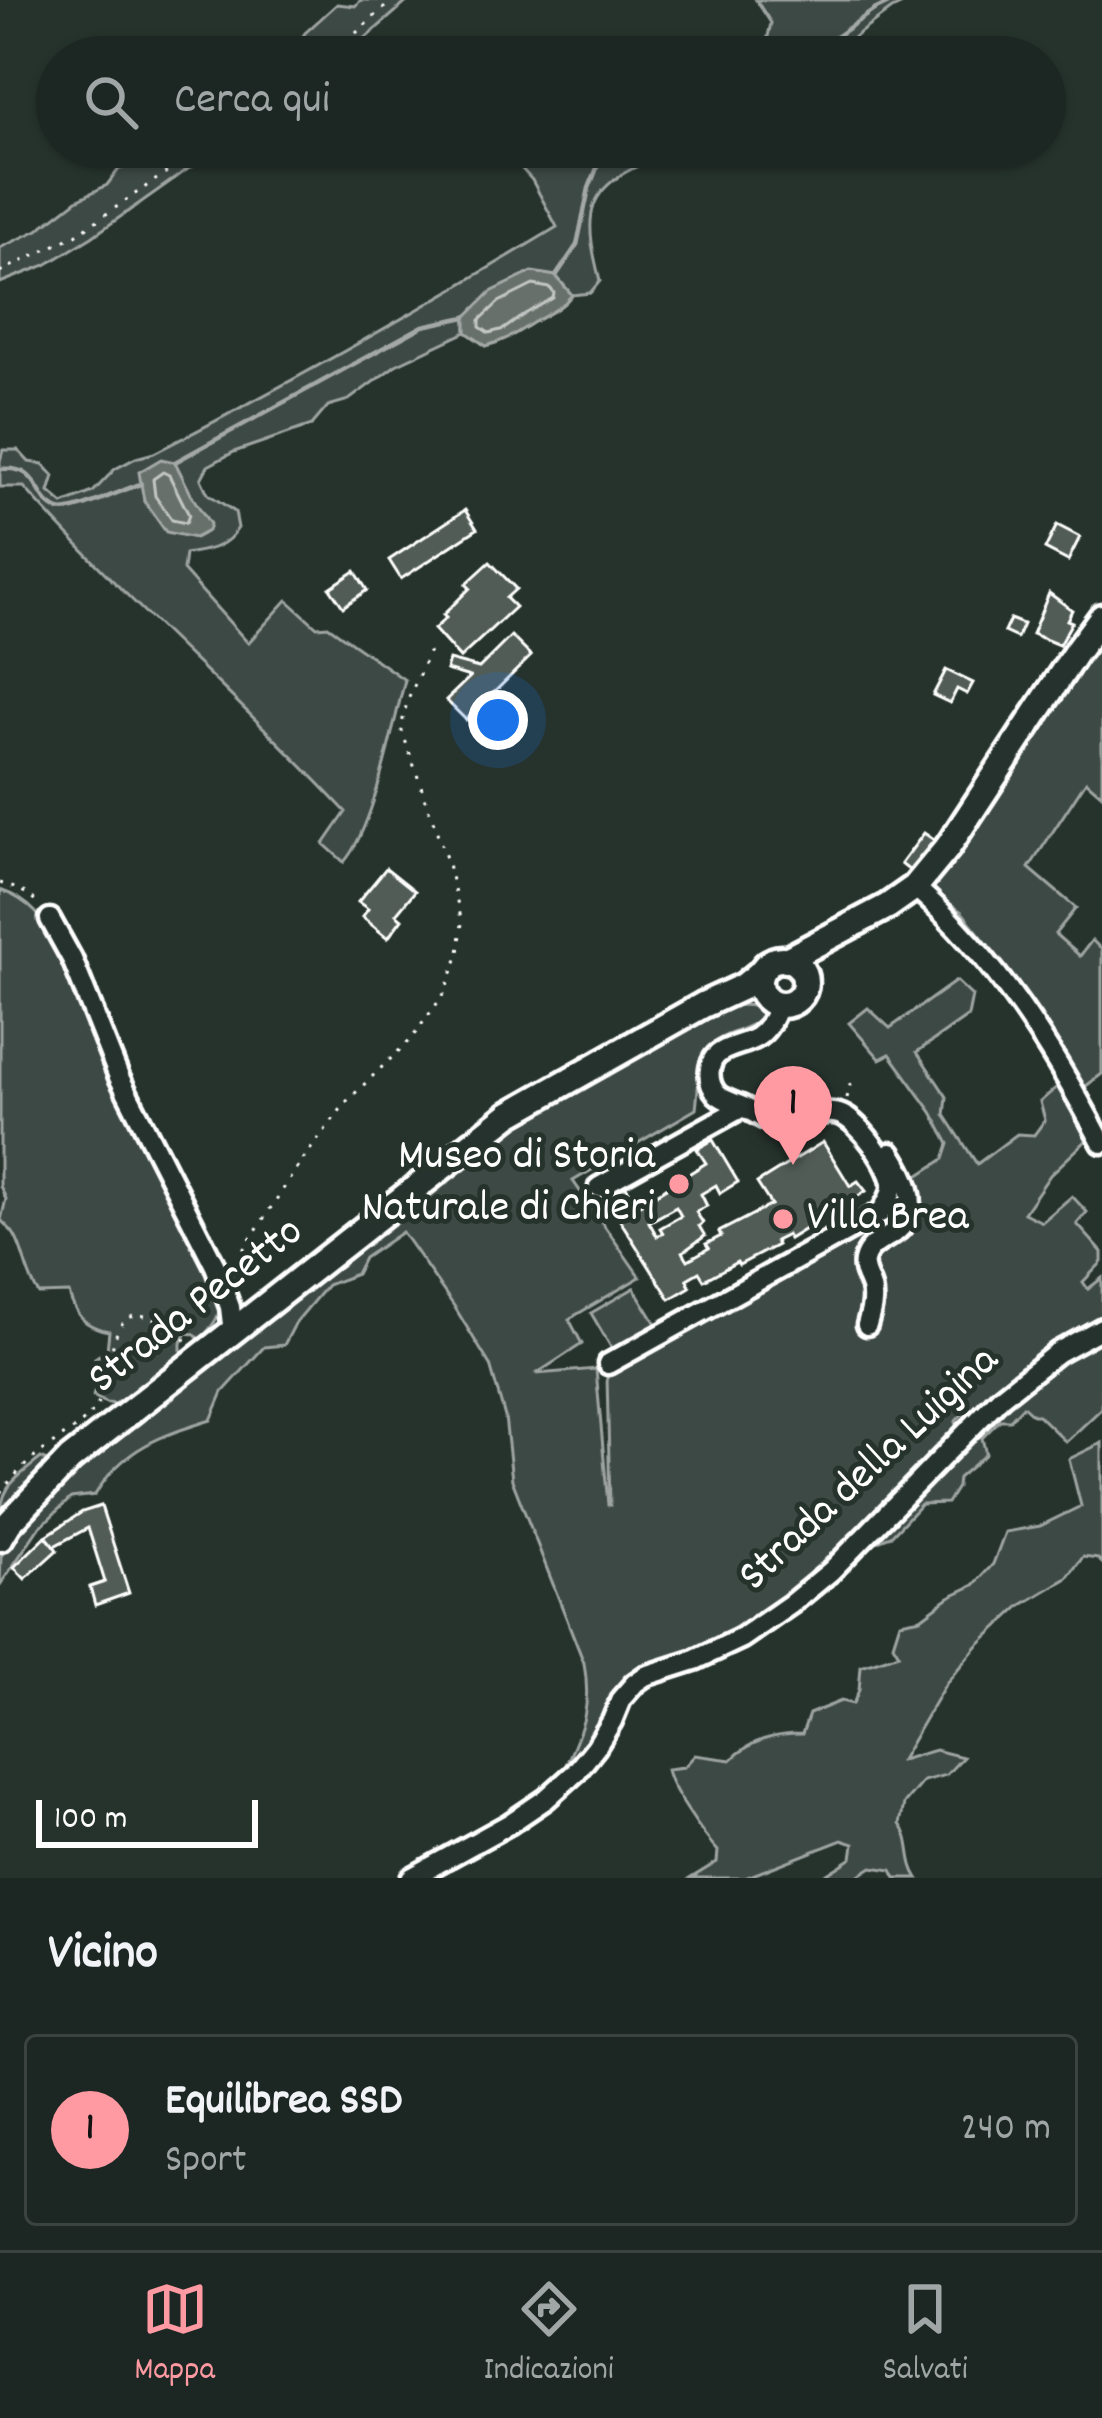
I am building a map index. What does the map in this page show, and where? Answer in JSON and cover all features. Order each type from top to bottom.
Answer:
[{"type":"main road","name":"Strada Pecetto","points":[[0,1538],[70,1459],[510,1114],[743,986],[772,962],[786,960],[915,887],[949,847],[1102,616]]},
{"type":"main road","name":"Strada Pecetto","points":[[703,1005],[736,999],[785,1005],[798,998],[813,960],[840,931]]},
{"type":"main road","points":[[786,960],[798,966],[805,979]]},
{"type":"main road","points":[[761,972],[760,987],[772,1002]]},
{"type":"street","points":[[915,887],[951,919],[1001,976],[1072,1087],[1102,1144]]},
{"type":"street","points":[[50,920],[119,1077],[215,1266],[230,1306],[233,1333]]},
{"type":"street","points":[[608,1364],[880,1213],[888,1202],[891,1174],[859,1126],[844,1115],[820,1113],[797,1126],[784,1127],[718,1095],[711,1083],[712,1058],[766,1029],[772,1002]]},
{"type":"street","points":[[599,1187],[743,1107]]},
{"type":"street","points":[[867,1138],[889,1150],[905,1174],[911,1213],[898,1230],[866,1254],[863,1267],[873,1304],[867,1325]]},
{"type":"street","name":"Strada della Luigina","points":[[411,1878],[546,1799],[596,1747],[621,1699],[635,1683],[742,1637],[791,1604],[830,1571],[1001,1397],[1058,1352],[1102,1328]]},
{"type":"path","points":[[353,36],[394,0]]},
{"type":"path","points":[[0,272],[76,235],[173,168]]},
{"type":"path","points":[[238,1285],[235,1272],[241,1253],[301,1162],[346,1101],[411,1039],[444,994],[458,954],[462,922],[448,865],[400,728],[433,645]]},
{"type":"path","points":[[0,883],[33,898],[50,920]]},
{"type":"path","points":[[844,1115],[852,1076]]},
{"type":"path","points":[[0,1493],[40,1452],[89,1418],[111,1368],[114,1334],[125,1319],[138,1315],[159,1322],[182,1335],[200,1357]]},
{"type":"shaded area","points":[[361,0],[409,0],[368,36],[303,36],[337,4],[355,6]]},
{"type":"shaded area","points":[[756,0],[911,0],[855,36],[768,36],[771,23]]},
{"type":"shaded area","points":[[189,168],[46,265],[0,283],[0,248],[38,230],[77,200],[107,185],[119,169]]},
{"type":"shaded area","points":[[521,168],[635,168],[605,188],[592,213],[600,281],[590,293],[572,295],[556,276],[466,316],[466,332],[396,365],[349,400],[328,406],[312,425],[208,466],[201,479],[208,494],[235,512],[238,528],[222,544],[185,554],[183,570],[248,643],[287,600],[317,627],[328,626],[405,680],[373,802],[344,862],[324,844],[346,812],[24,487],[0,487],[3,450],[18,450],[29,462],[43,464],[54,476],[49,492],[63,504],[93,492],[115,469],[307,372],[557,227]]},
{"type":"shaded area","points":[[1102,646],[1102,795],[1086,781],[1029,868],[1076,908],[1055,934],[1080,956],[1092,940],[1102,950],[1102,1074],[1086,1086],[1076,1083],[1005,966],[962,912],[931,884],[1065,684]]},
{"type":"shaded area","points":[[0,890],[32,909],[66,958],[218,1292],[218,1315],[200,1340],[186,1333],[181,1356],[117,1404],[93,1396],[99,1380],[93,1372],[95,1358],[107,1350],[109,1331],[82,1319],[69,1293],[39,1294],[15,1236],[1,1220],[6,1199],[0,1186]]},
{"type":"shaded area","points":[[956,981],[972,996],[968,1016],[917,1052],[947,1097],[945,1115],[977,1164],[1017,1134],[1034,1135],[1045,1120],[1040,1102],[1058,1086],[1089,1138],[1050,1175],[1024,1213],[1042,1222],[1072,1196],[1087,1212],[1077,1224],[1102,1252],[1102,1262],[1083,1282],[1088,1289],[1102,1278],[1102,1320],[1038,1361],[980,1411],[966,1410],[956,1421],[955,1436],[829,1565],[685,1661],[637,1674],[613,1697],[593,1741],[563,1771],[584,1719],[584,1663],[512,1480],[505,1417],[490,1365],[402,1232],[364,1258],[356,1274],[327,1285],[296,1322],[284,1345],[264,1347],[223,1392],[211,1420],[145,1446],[118,1466],[95,1495],[71,1498],[38,1529],[0,1585],[1,1556],[42,1499],[76,1463],[478,1147],[548,1099],[704,1012],[757,1007],[763,1010],[762,1018],[716,1041],[705,1055],[696,1109],[573,1181],[640,1277],[569,1319],[582,1344],[536,1374],[596,1369],[610,1505],[607,1376],[622,1366],[591,1313],[634,1288],[666,1340],[892,1213],[900,1180],[907,1209],[859,1252],[856,1265],[870,1306],[860,1316],[873,1331],[878,1297],[870,1264],[907,1230],[915,1205],[916,1177],[944,1159],[949,1144],[890,1054],[880,1059],[849,1023],[868,1008],[890,1028]]},
{"type":"shaded area","points":[[1102,1338],[1102,1408],[1066,1442],[1023,1406],[982,1438],[986,1454],[958,1478],[947,1503],[921,1504],[891,1536],[867,1545],[975,1431],[1054,1363]]},
{"type":"shaded area","points":[[1102,1443],[1102,1563],[1083,1557],[1067,1578],[1020,1606],[977,1646],[946,1683],[901,1760],[935,1750],[963,1757],[946,1775],[923,1781],[904,1804],[900,1824],[918,1878],[896,1878],[892,1870],[872,1867],[855,1878],[821,1878],[852,1858],[854,1844],[842,1840],[745,1878],[691,1878],[717,1862],[718,1851],[681,1799],[667,1769],[684,1767],[695,1755],[731,1760],[763,1739],[802,1734],[809,1714],[841,1701],[853,1704],[861,1666],[899,1654],[893,1644],[900,1622],[921,1618],[974,1585],[993,1564],[1005,1532],[1040,1526],[1081,1506],[1069,1459]]},
{"type":"shaded area","points":[[41,1458],[54,1465],[0,1523],[6,1492]]},
{"type":"water","points":[[532,272],[556,276],[572,295],[493,344],[486,346],[466,332],[466,317],[491,292]]},
{"type":"water","points":[[161,459],[175,462],[210,524],[208,531],[195,538],[166,532],[144,501],[139,472]]},
{"type":"building","points":[[465,510],[477,529],[401,579],[389,560]]},
{"type":"building","points":[[1057,525],[1080,537],[1068,561],[1045,549]]},
{"type":"building","points":[[490,562],[516,589],[506,598],[515,607],[460,658],[434,629],[470,588],[466,584]]},
{"type":"building","points":[[355,571],[367,590],[343,607],[330,588]]},
{"type":"building","points":[[1049,593],[1072,610],[1067,620],[1072,622],[1059,645],[1032,634]]},
{"type":"building","points":[[1010,619],[1023,624],[1017,638],[1004,632]]},
{"type":"building","points":[[511,636],[531,656],[466,720],[446,700],[470,677],[446,670],[449,660],[479,668]]},
{"type":"building","points":[[946,670],[973,683],[967,694],[957,689],[950,703],[933,695]]},
{"type":"building","points":[[924,833],[937,842],[914,874],[901,864]]},
{"type":"building","points":[[386,868],[415,891],[396,914],[402,919],[388,938],[362,917],[368,909],[358,902]]},
{"type":"building","name":"Villa Brea","points":[[713,1140],[738,1182],[720,1193],[716,1185],[701,1194],[707,1206],[696,1212],[705,1236],[683,1252],[688,1260],[709,1248],[706,1244],[721,1236],[719,1232],[771,1205],[757,1183],[823,1142],[850,1186],[858,1181],[866,1191],[739,1265],[704,1280],[699,1272],[687,1279],[690,1287],[670,1299],[604,1195],[624,1184],[639,1205],[706,1163],[697,1149]],"holes":[[[676,1207],[681,1216],[660,1228],[663,1233],[657,1236],[649,1222]]]},
{"type":"building","points":[[101,1506],[129,1593],[95,1605],[90,1587],[105,1582],[88,1528],[54,1546],[46,1536],[82,1512]]},
{"type":"building","points":[[46,1536],[57,1550],[25,1579],[14,1567]]},
{"type":"waterway","points":[[837,36],[895,0]]},
{"type":"waterway","points":[[556,276],[577,245],[597,168]]},
{"type":"waterway","points":[[175,462],[423,326],[466,317]]},
{"type":"waterway","points":[[0,469],[24,472],[51,505],[66,511],[141,484]]},
{"type":"place","name":"Equilibrea SSD","points":[[793,1165]]},
{"type":"place","name":"Museo di Storia Naturale di Chieri","points":[[679,1184]]},
{"type":"place","name":"Villa Brea","points":[[783,1219]]}]
